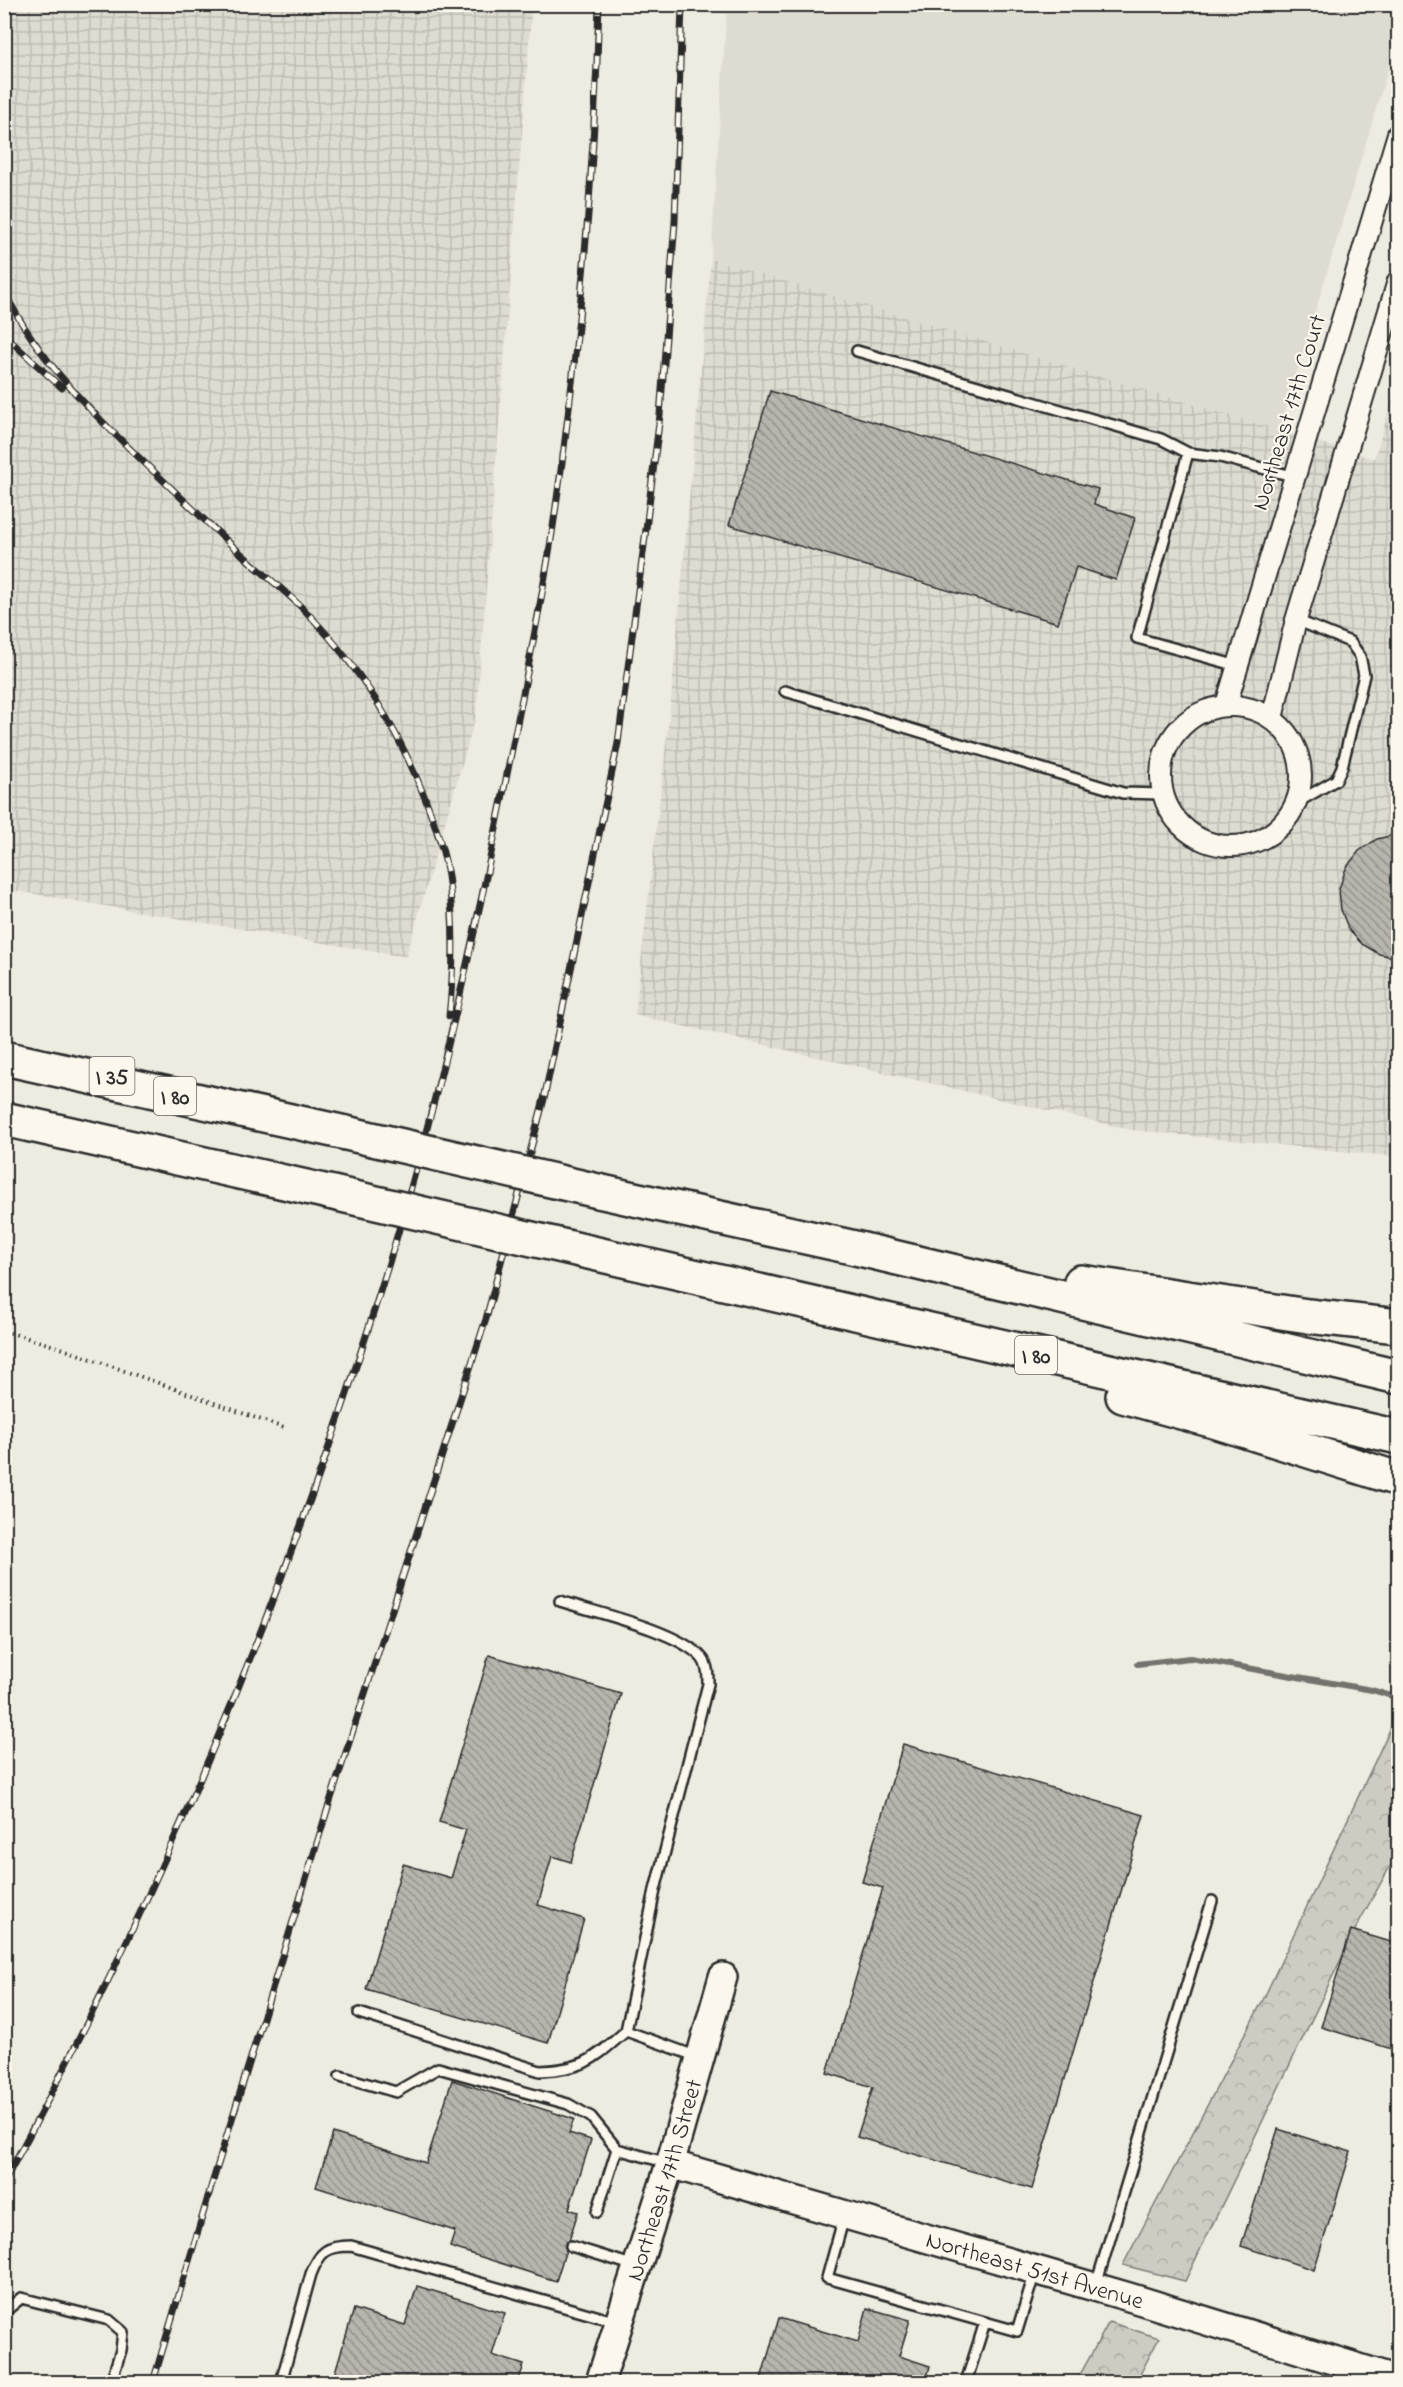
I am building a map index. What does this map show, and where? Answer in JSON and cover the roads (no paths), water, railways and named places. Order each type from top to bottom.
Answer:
[{"type":"highway","name":"I 35","points":[[4,1048],[219,1105]]},
{"type":"highway","name":"I 80","points":[[4,1058],[851,1247],[1398,1377]]},
{"type":"highway","name":"I 80","points":[[4,1119],[1398,1437]]},
{"type":"highway","points":[[851,1247],[1297,1314],[1398,1326]]},
{"type":"highway","points":[[673,1272],[1214,1421],[1398,1479]]},
{"type":"street","name":"Northeast 17th Court","points":[[1226,705],[1398,134]]},
{"type":"street","points":[[1272,718],[1296,620],[1398,281]]},
{"type":"street","points":[[1226,705],[1250,707],[1272,718],[1289,735],[1299,756],[1302,780],[1296,803],[1285,822],[1268,836],[1248,844],[1226,846],[1205,842],[1186,831],[1172,814],[1162,794],[1160,774],[1164,753],[1173,735],[1187,720],[1205,710],[1226,705]]},
{"type":"street","name":"Northeast 17th Street","points":[[600,2382],[670,2164],[723,1977]]},
{"type":"street","name":"Northeast 51st Avenue","points":[[670,2164],[1095,2287],[1360,2372],[1398,2380]]},
{"type":"lane","points":[[857,351],[1161,439],[1188,453],[1220,457],[1296,477]]},
{"type":"lane","points":[[1188,453],[1137,638],[1239,666]]},
{"type":"lane","points":[[1296,620],[1350,642],[1360,656],[1364,675],[1342,767],[1336,780],[1296,803]]},
{"type":"lane","points":[[785,691],[1123,793],[1162,794]]},
{"type":"lane","points":[[359,2013],[540,2071],[563,2070],[589,2062],[626,2031],[655,1890],[708,1684],[708,1671],[703,1659],[672,1638],[560,1601]]},
{"type":"lane","points":[[1095,2287],[1212,1901]]},
{"type":"lane","points":[[626,2031],[700,2058]]},
{"type":"lane","points":[[340,2076],[396,2092],[438,2068],[568,2104],[591,2117],[616,2149],[670,2164]]},
{"type":"lane","points":[[597,2212],[616,2149]]},
{"type":"lane","points":[[845,2214],[827,2278],[1017,2331],[1036,2270]]},
{"type":"lane","points":[[281,2382],[311,2274],[317,2259],[334,2246],[351,2246],[619,2323]]},
{"type":"lane","points":[[571,2246],[637,2266]]},
{"type":"lane","points":[[4,2312],[21,2298],[109,2320],[123,2332],[121,2350],[111,2382]]},
{"type":"lane","points":[[966,2382],[985,2322]]},
{"type":"waterway","points":[[1137,1664],[1190,1658],[1372,1690],[1398,1698]]},
{"type":"railway","points":[[4,2182],[64,2069],[120,1955],[174,1840],[224,1723],[271,1604],[357,1364],[395,1243],[429,1122],[473,938],[499,815],[551,540],[577,340],[589,206],[599,4]]},
{"type":"railway","points":[[153,2382],[326,1814],[486,1319],[544,1099],[618,743],[644,545],[660,415],[675,222],[682,4]]},
{"type":"railway","points":[[4,291],[34,341],[88,407],[234,547],[305,611],[348,660],[378,703],[414,772],[432,817],[444,856],[453,929],[449,1016]]},
{"type":"railway","points":[[4,335],[62,388]]}]
